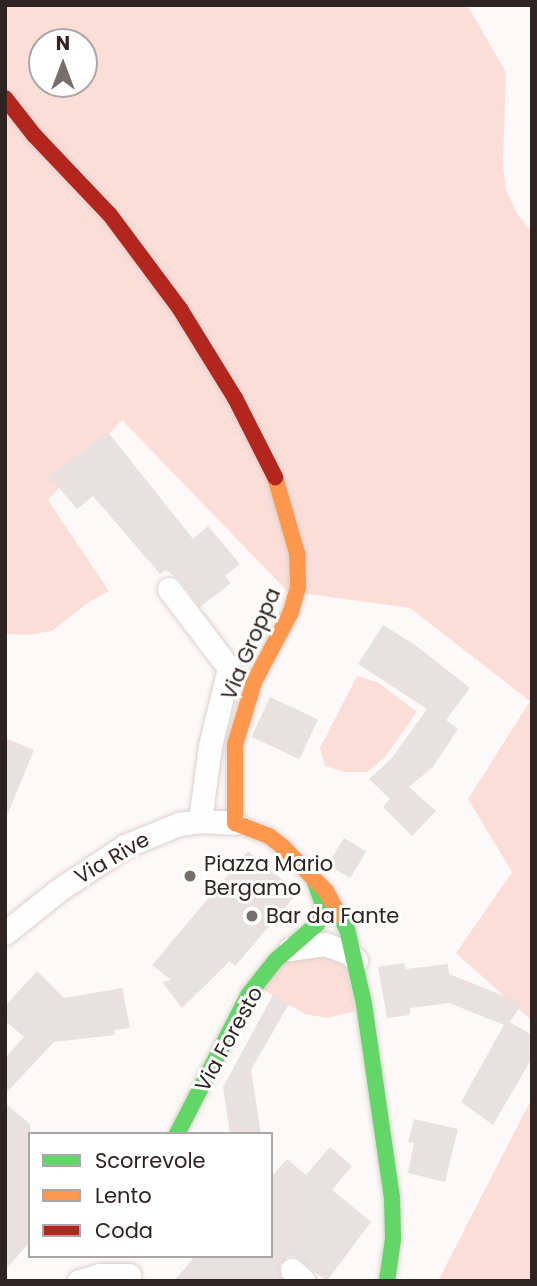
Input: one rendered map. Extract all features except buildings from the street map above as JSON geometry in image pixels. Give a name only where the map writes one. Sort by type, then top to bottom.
[{"type":"street","name":"Via Groppa","points":[[5,98],[34,135],[110,215],[180,309],[235,398],[280,488],[297,553],[298,587],[291,612],[254,682],[235,745],[235,823]]},
{"type":"street","points":[[169,589],[229,668],[207,759],[200,821]]},
{"type":"street","name":"Via Rive","points":[[5,933],[57,891],[125,846],[178,824],[200,821],[235,823]]},
{"type":"street","points":[[235,823],[269,836],[326,891],[342,916],[356,960],[392,1198],[393,1239],[387,1281]]},
{"type":"street","name":"Via Foresto","points":[[178,1132],[249,994],[286,950],[311,930],[322,916],[323,899],[315,882]]},
{"type":"street","points":[[286,950],[325,944],[349,953],[356,960]]},
{"type":"street","points":[[79,1281],[130,1271]]},
{"type":"shaded area","points":[[5,5],[467,5],[506,72],[503,166],[506,190],[517,214],[532,232],[532,1021],[456,953],[512,872],[468,799],[530,701],[410,608],[287,591],[122,420],[48,500],[109,591],[89,602],[52,631],[28,635],[5,634]]},
{"type":"shaded area","points":[[357,676],[379,683],[417,712],[385,757],[367,772],[345,772],[325,766],[320,748]]},
{"type":"shaded area","points":[[321,954],[346,966],[356,1011],[327,1018],[305,1014],[262,989],[286,962]]},
{"type":"shaded area","points":[[532,1098],[532,1281],[438,1281]]},
{"type":"traffic: fast","points":[[178,1132],[249,994],[276,960],[317,924],[324,907],[315,882]]},
{"type":"traffic: fast","points":[[339,915],[347,929],[364,1004],[392,1198],[393,1239],[387,1281]]},
{"type":"traffic: slow","points":[[275,477],[297,553],[298,587],[291,612],[254,682],[235,745],[235,823],[269,836],[283,847],[326,891],[339,915]]},
{"type":"traffic: jam","points":[[5,98],[34,135],[110,215],[180,309],[235,398],[275,477]]},
{"type":"place","name":"Piazza Mario Bergamo","points":[[190,876]]},
{"type":"place","name":"Bar da Fante","points":[[252,916]]}]
